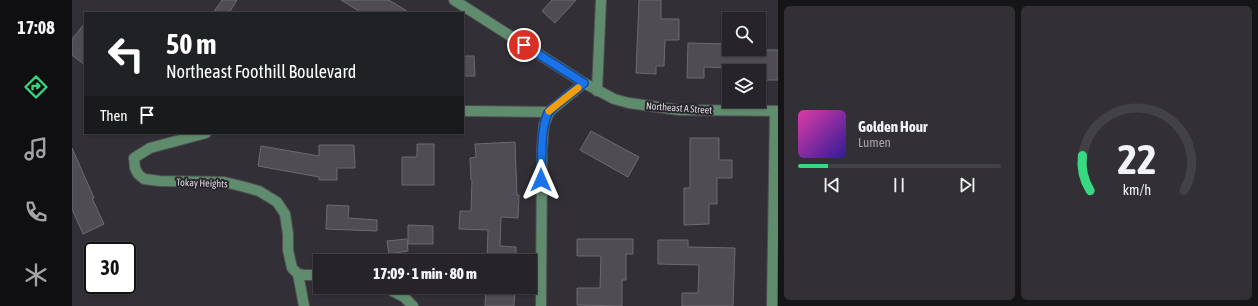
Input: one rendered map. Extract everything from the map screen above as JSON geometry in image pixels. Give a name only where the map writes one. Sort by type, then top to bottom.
[{"type":"street","name":"Northeast A Street","points":[[454,0],[584,83],[614,99],[629,103],[680,110],[777,111]]},
{"type":"street","points":[[597,91],[601,0]]},
{"type":"street","points":[[540,306],[542,148],[544,125],[549,112],[584,83]]},
{"type":"street","points":[[464,111],[549,112]]},
{"type":"street","points":[[772,306],[777,111]]},
{"type":"street","name":"Tokay Heights","points":[[202,134],[150,148],[134,158],[135,168],[138,174],[144,179],[160,181],[224,182],[259,191],[277,202],[285,214],[290,261],[292,268],[298,274],[304,306]]},
{"type":"street","points":[[298,274],[304,276],[313,275]]},
{"type":"street","points":[[398,294],[404,297],[413,306]]},
{"type":"building","points":[[222,0],[237,0],[230,12],[214,12]]},
{"type":"building","points":[[341,0],[389,0],[408,12],[360,12]]},
{"type":"building","points":[[552,0],[576,0],[555,23],[542,11]]},
{"type":"building","points":[[639,0],[661,0],[661,19],[679,19],[679,40],[665,40],[664,66],[656,66],[656,74],[636,73]]},
{"type":"building","points":[[84,24],[84,64],[72,55],[72,39]]},
{"type":"building","points":[[688,43],[722,44],[722,56],[766,56],[766,50],[778,50],[778,80],[766,80],[766,64],[722,64],[722,68],[704,67],[704,78],[687,78]]},
{"type":"building","points":[[464,56],[474,56],[475,76],[464,76]]},
{"type":"building","points":[[591,131],[639,157],[628,177],[580,150]]},
{"type":"building","points":[[690,138],[719,138],[719,160],[732,160],[732,178],[717,178],[717,204],[709,204],[709,224],[684,225],[684,188],[690,188]]},
{"type":"building","points":[[515,142],[517,195],[519,195],[518,218],[501,217],[500,246],[516,247],[516,254],[487,254],[488,230],[459,229],[460,211],[471,211],[472,180],[470,158],[476,157],[475,144]]},
{"type":"building","points":[[417,144],[434,144],[434,185],[402,185],[402,157],[417,157]]},
{"type":"building","points":[[319,145],[354,145],[355,168],[337,168],[337,180],[319,180],[319,177],[258,166],[261,146],[319,156]]},
{"type":"building","points":[[72,148],[104,224],[83,234],[72,209]]},
{"type":"building","points":[[327,205],[349,206],[348,218],[377,220],[377,231],[326,229]]},
{"type":"building","points":[[408,225],[433,226],[433,244],[408,244]]},
{"type":"building","points":[[407,239],[408,251],[389,254],[387,241]]},
{"type":"building","points":[[577,239],[633,239],[633,254],[626,254],[626,280],[622,280],[622,306],[577,305],[577,288],[600,288],[601,256],[577,256]]},
{"type":"building","points":[[658,240],[688,240],[688,247],[735,248],[733,306],[682,306],[682,293],[698,293],[699,265],[658,264]]},
{"type":"building","points":[[486,294],[515,294],[514,306],[485,306]]},
{"type":"slow traffic","points":[[549,111],[578,88]]},
{"type":"route","points":[[524,45],[584,83],[549,112],[544,125],[541,180]]}]
